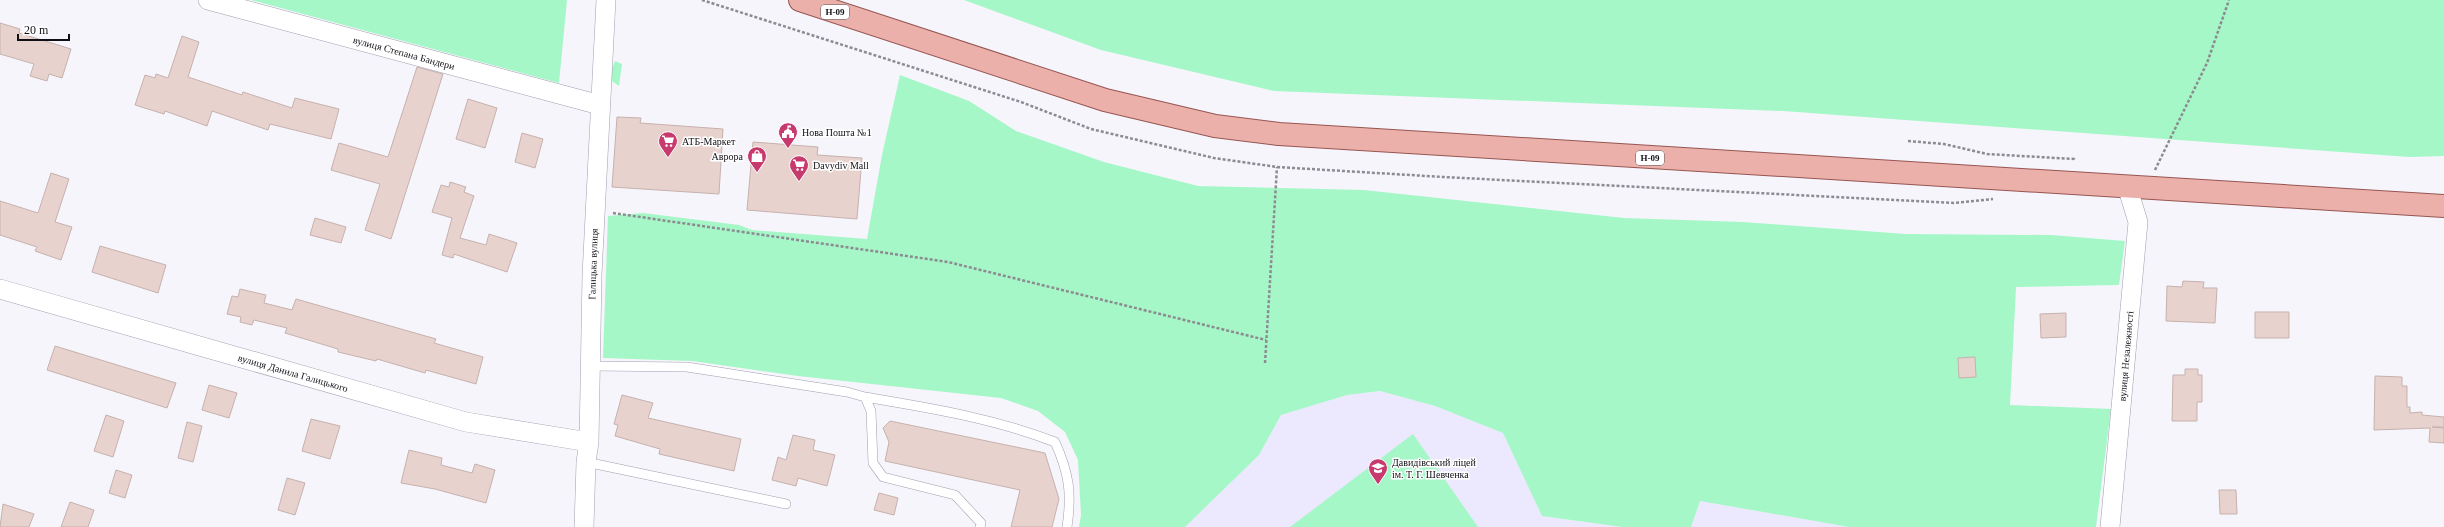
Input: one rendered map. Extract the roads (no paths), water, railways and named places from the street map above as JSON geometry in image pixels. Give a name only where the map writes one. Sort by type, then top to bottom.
[{"type":"main road","name":"Н-09","points":[[800,0],[1105,100],[1222,127],[1279,134],[2444,206]]},
{"type":"street","name":"вулиця Степана Бандери","points":[[208,0],[600,105]]},
{"type":"street","name":"Галицька вулиця","points":[[584,527],[586,462],[589,442],[595,211],[606,0]]},
{"type":"street","name":"вулиця Незалежності","points":[[2110,527],[2138,222],[2137,187]]},
{"type":"street","name":"вулиця Данила Галицького","points":[[0,289],[466,422],[589,442]]},
{"type":"lane","points":[[590,366],[687,367],[847,392],[865,397],[956,412],[1027,432],[1055,442],[1066,468],[1071,502],[1067,527]]},
{"type":"lane","points":[[865,397],[871,411],[873,463],[883,477],[955,495],[981,523],[980,527]]},
{"type":"lane","points":[[586,462],[786,504]]},
{"type":"place","name":"Нова Пошта №1","points":[[788,149]]},
{"type":"place","name":"АТБ-Маркет","points":[[668,158]]},
{"type":"place","name":"Аврора","points":[[757,173]]},
{"type":"place","name":"Davydiv Mall","points":[[799,182]]},
{"type":"place","name":"Давидівський ліцей ім. Т. Г. Шевченка","points":[[1378,485]]}]
